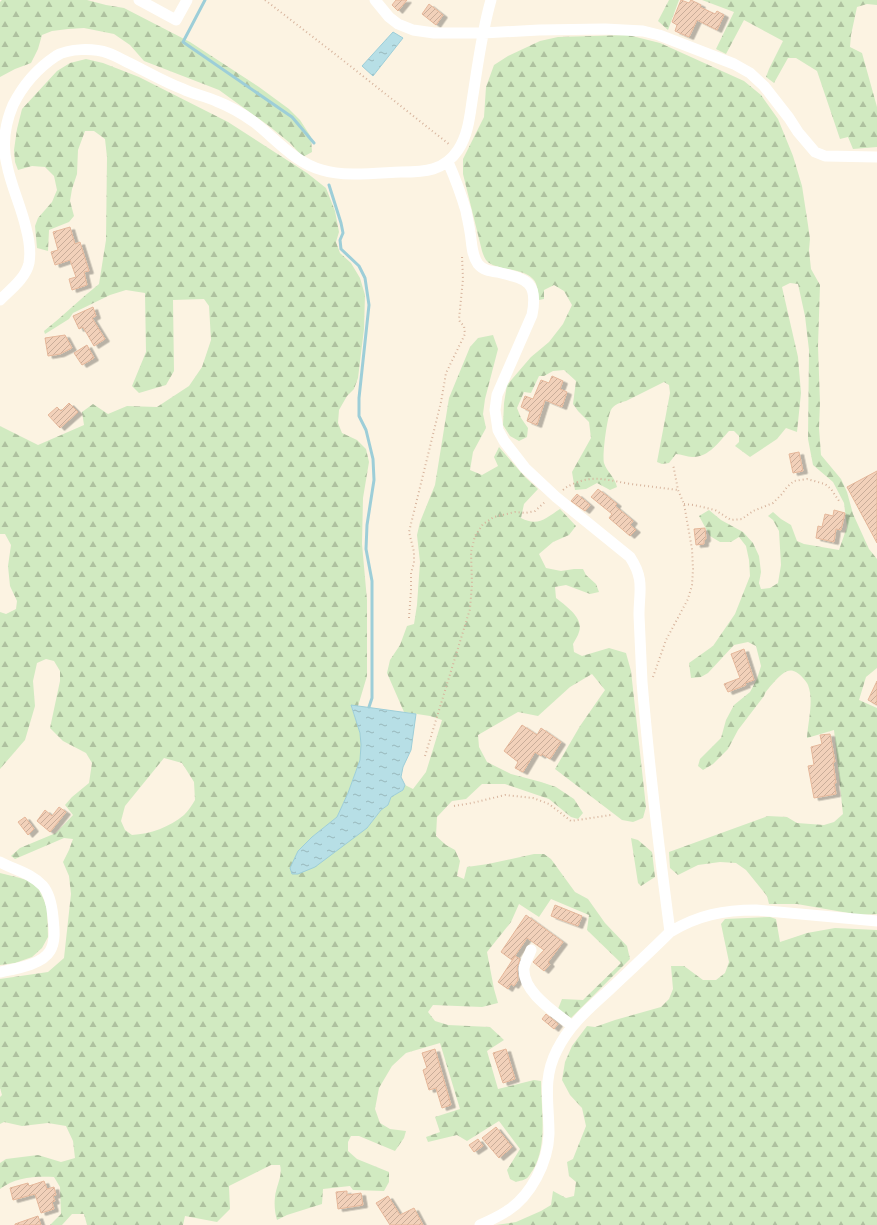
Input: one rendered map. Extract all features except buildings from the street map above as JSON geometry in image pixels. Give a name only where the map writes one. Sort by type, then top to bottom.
[{"type":"street","points":[[139,0],[176,20],[188,0]]},
{"type":"street","points":[[375,0],[389,17],[398,24],[413,30],[483,33],[605,29],[642,31],[659,35],[734,64],[750,73],[764,86],[798,132],[815,152],[825,156],[877,157]]},
{"type":"street","points":[[0,300],[24,274],[29,264],[30,247],[23,214],[6,164],[5,127],[19,93],[27,82],[58,55],[72,50],[94,50],[108,52],[183,90],[216,101],[237,112],[254,123],[306,164],[322,170],[352,173],[429,171],[448,162],[458,151],[463,142],[469,123],[483,33],[491,0]]},
{"type":"street","points":[[448,162],[466,210],[471,246],[477,263],[484,269],[523,279],[530,284],[533,294],[534,305],[532,315],[497,395],[495,410],[498,430],[504,441],[525,468],[555,496],[630,557],[639,578],[641,588],[639,613],[642,680],[651,783],[670,932]]},
{"type":"street","points":[[0,862],[22,871],[37,880],[44,887],[50,899],[54,928],[50,952],[41,960],[23,967],[0,972]]},
{"type":"street","points":[[480,1225],[508,1211],[518,1202],[529,1190],[542,1167],[547,1152],[549,1134],[547,1086],[550,1065],[561,1043],[572,1026],[587,1009],[670,932],[682,924],[717,912],[739,910],[756,910],[877,921]]},
{"type":"street","points":[[531,950],[524,967],[525,977],[530,989],[572,1026]]},
{"type":"path","points":[[265,0],[458,151]]},
{"type":"path","points":[[409,618],[411,573],[414,563],[414,552],[409,532],[441,402],[446,373],[466,334],[464,326],[460,322],[459,318],[463,279],[462,255]]},
{"type":"path","points":[[653,678],[666,640],[688,599],[692,585],[692,549],[684,504],[678,490],[673,464]]},
{"type":"path","points":[[425,756],[470,608],[472,584],[471,552],[475,536],[483,524],[494,517],[516,512],[525,513],[535,511],[565,488],[580,481],[595,478],[678,490]]},
{"type":"path","points":[[684,504],[715,510],[731,520],[742,519],[753,511],[773,503],[782,494],[787,486],[794,481],[807,479],[825,484],[831,489],[839,501]]},
{"type":"path","points":[[454,806],[505,795],[533,798],[549,804],[571,821],[611,815]]},
{"type":"green space","points":[[2,0],[87,0],[124,8],[190,42],[259,87],[289,109],[300,120],[311,137],[312,152],[303,157],[290,143],[269,126],[219,90],[144,61],[130,45],[114,34],[84,28],[52,31],[42,35],[38,49],[31,63],[0,77],[0,2]]},
{"type":"green space","points":[[669,0],[679,0],[668,30],[658,21]]},
{"type":"green space","points":[[702,0],[877,0],[877,5],[867,4],[857,7],[850,47],[862,53],[877,107],[877,147],[853,149],[848,137],[840,139],[817,71],[796,58],[788,58],[774,83],[766,77],[783,41],[744,20],[726,54],[716,49],[734,12]]},
{"type":"green space","points":[[628,35],[660,43],[744,81],[761,95],[778,119],[793,156],[802,186],[810,239],[809,250],[811,269],[820,285],[818,346],[820,403],[819,428],[821,455],[841,479],[847,492],[853,514],[869,549],[877,559],[877,668],[866,677],[859,700],[877,708],[877,914],[860,915],[797,904],[769,904],[767,896],[746,870],[736,863],[720,862],[698,865],[678,875],[670,868],[669,852],[768,816],[787,817],[797,823],[824,825],[834,822],[843,814],[834,730],[807,738],[811,698],[808,685],[799,674],[788,671],[779,677],[767,690],[738,730],[728,749],[713,764],[703,770],[698,766],[700,759],[721,738],[726,720],[734,705],[750,692],[757,679],[761,666],[756,646],[748,642],[734,645],[708,673],[701,677],[691,678],[689,663],[713,646],[735,614],[750,576],[746,546],[739,537],[731,542],[720,542],[710,536],[699,516],[709,510],[721,520],[743,532],[753,543],[759,556],[761,572],[759,583],[761,589],[770,588],[778,583],[781,565],[779,531],[773,520],[768,516],[773,512],[791,525],[797,541],[804,544],[839,550],[847,527],[844,503],[833,482],[813,465],[808,439],[809,350],[805,316],[798,284],[790,283],[782,287],[798,357],[801,393],[797,432],[786,428],[777,439],[750,457],[735,446],[739,442],[739,436],[734,431],[729,431],[713,448],[703,455],[692,457],[676,454],[669,463],[662,464],[657,462],[670,393],[669,385],[664,382],[617,404],[613,407],[609,414],[604,445],[604,463],[615,480],[617,487],[610,490],[597,483],[586,489],[575,490],[572,472],[591,438],[589,422],[573,404],[576,381],[564,370],[553,371],[544,376],[539,376],[531,393],[524,392],[517,408],[521,418],[528,428],[527,437],[519,441],[510,436],[503,425],[507,385],[531,357],[549,342],[563,324],[572,305],[564,291],[554,285],[544,290],[544,299],[539,300],[538,289],[533,279],[523,273],[495,266],[486,260],[483,254],[463,174],[463,159],[484,117],[486,87],[494,65],[508,56],[540,41],[558,37]]},
{"type":"green space","points":[[86,59],[103,63],[139,77],[228,122],[307,173],[326,188],[335,211],[339,232],[336,242],[340,253],[351,263],[360,278],[365,295],[364,329],[358,378],[354,389],[347,396],[339,410],[338,423],[342,433],[357,440],[366,449],[369,462],[363,498],[362,544],[367,600],[367,676],[358,706],[351,706],[360,733],[360,760],[348,793],[337,817],[312,837],[367,828],[381,810],[388,805],[391,797],[403,790],[405,785],[413,789],[426,772],[442,720],[430,716],[404,712],[387,673],[390,660],[400,645],[407,626],[414,624],[420,562],[417,535],[420,522],[435,485],[449,398],[470,347],[478,338],[493,335],[498,349],[485,399],[483,414],[486,428],[473,452],[470,470],[482,475],[498,466],[494,457],[499,447],[525,477],[538,489],[524,504],[521,518],[532,522],[542,520],[560,509],[576,526],[569,535],[553,542],[539,554],[546,568],[561,571],[583,569],[586,575],[596,584],[599,592],[590,594],[566,585],[555,587],[556,598],[577,617],[579,622],[579,632],[573,644],[574,652],[582,656],[609,648],[626,653],[631,671],[646,807],[643,818],[633,822],[622,820],[555,769],[580,726],[605,690],[592,674],[570,687],[538,716],[518,712],[478,735],[479,747],[487,762],[511,774],[556,787],[574,799],[583,813],[578,819],[571,817],[549,799],[505,784],[482,784],[466,799],[452,801],[437,817],[436,836],[446,845],[455,850],[460,861],[457,876],[464,879],[467,867],[534,854],[544,854],[551,859],[575,892],[588,899],[605,923],[627,946],[630,959],[571,1018],[558,1009],[562,999],[583,1000],[621,963],[587,930],[589,915],[551,899],[539,917],[519,904],[511,922],[487,952],[498,1003],[482,1007],[433,1005],[428,1012],[435,1021],[448,1025],[490,1027],[504,1040],[487,1051],[498,1089],[534,1080],[541,1081],[543,1127],[541,1149],[533,1170],[525,1179],[516,1182],[510,1179],[507,1170],[520,1149],[499,1121],[467,1141],[457,1135],[428,1142],[426,1137],[440,1132],[435,1117],[460,1109],[440,1043],[406,1053],[392,1066],[379,1088],[375,1109],[380,1123],[390,1129],[406,1131],[404,1138],[395,1151],[359,1136],[351,1136],[348,1142],[348,1151],[357,1159],[389,1172],[389,1182],[384,1191],[353,1190],[350,1186],[323,1189],[322,1204],[287,1215],[277,1220],[275,1200],[281,1169],[280,1165],[271,1165],[229,1186],[230,1209],[217,1222],[185,1216],[183,1225],[87,1225],[84,1214],[72,1214],[62,1225],[50,1225],[61,1214],[60,1187],[54,1177],[26,1178],[12,1182],[0,1189],[0,1163],[6,1159],[38,1155],[61,1162],[75,1158],[73,1141],[66,1126],[48,1123],[22,1126],[4,1122],[0,1124],[0,1097],[2,1095],[0,1088],[0,979],[48,972],[64,958],[71,894],[69,876],[63,862],[73,839],[64,838],[15,859],[11,856],[20,848],[56,833],[73,815],[65,805],[89,783],[92,763],[86,753],[63,741],[50,728],[60,681],[60,671],[54,661],[46,659],[37,663],[33,681],[35,706],[25,740],[0,769],[0,612],[6,614],[16,609],[17,601],[10,586],[8,566],[11,545],[5,534],[0,534],[0,426],[38,445],[84,425],[82,412],[93,404],[108,414],[127,406],[157,407],[189,386],[202,367],[211,340],[209,306],[204,299],[173,300],[174,371],[166,385],[139,393],[132,386],[146,352],[145,293],[126,290],[110,295],[73,313],[69,319],[45,334],[44,331],[99,284],[106,240],[107,157],[105,139],[94,131],[85,131],[78,150],[77,174],[70,201],[74,216],[69,222],[49,230],[48,251],[37,248],[35,226],[38,218],[52,202],[57,190],[54,176],[45,167],[32,166],[18,170],[15,162],[14,150],[22,109],[57,71],[70,63]],"holes":[[[164,758],[182,763],[194,782],[195,800],[187,812],[172,823],[153,831],[132,835],[125,830],[121,821],[125,806]]]},
{"type":"green space","points":[[631,838],[638,840],[652,852],[655,877],[641,886],[638,883]]},
{"type":"green space","points":[[0,873],[29,881],[39,889],[47,907],[48,937],[42,948],[32,957],[15,963],[0,965]]},
{"type":"green space","points":[[770,917],[776,919],[780,942],[807,933],[835,928],[877,930],[877,1225],[496,1225],[516,1222],[541,1211],[551,1205],[553,1191],[566,1198],[574,1196],[576,1182],[569,1176],[567,1162],[573,1159],[586,1126],[582,1108],[570,1095],[562,1080],[565,1062],[572,1046],[587,1026],[595,1027],[661,1007],[669,999],[673,989],[671,966],[684,966],[703,980],[716,980],[725,973],[729,962],[721,924],[725,919]]},
{"type":"water","points":[[393,32],[403,38],[373,76],[362,66]]},
{"type":"water","points":[[351,705],[416,714],[411,750],[403,767],[401,777],[405,785],[403,790],[391,797],[388,805],[381,810],[367,828],[315,867],[298,874],[292,874],[290,868],[298,851],[312,837],[337,817],[348,793],[360,760],[360,733]]},
{"type":"waterway","points":[[205,0],[183,42],[292,117],[314,143]]},
{"type":"waterway","points":[[329,185],[343,233],[340,240],[341,249],[359,266],[365,278],[369,305],[359,398],[359,416],[366,430],[373,459],[374,480],[367,525],[366,549],[372,581],[372,698],[369,707]]}]
